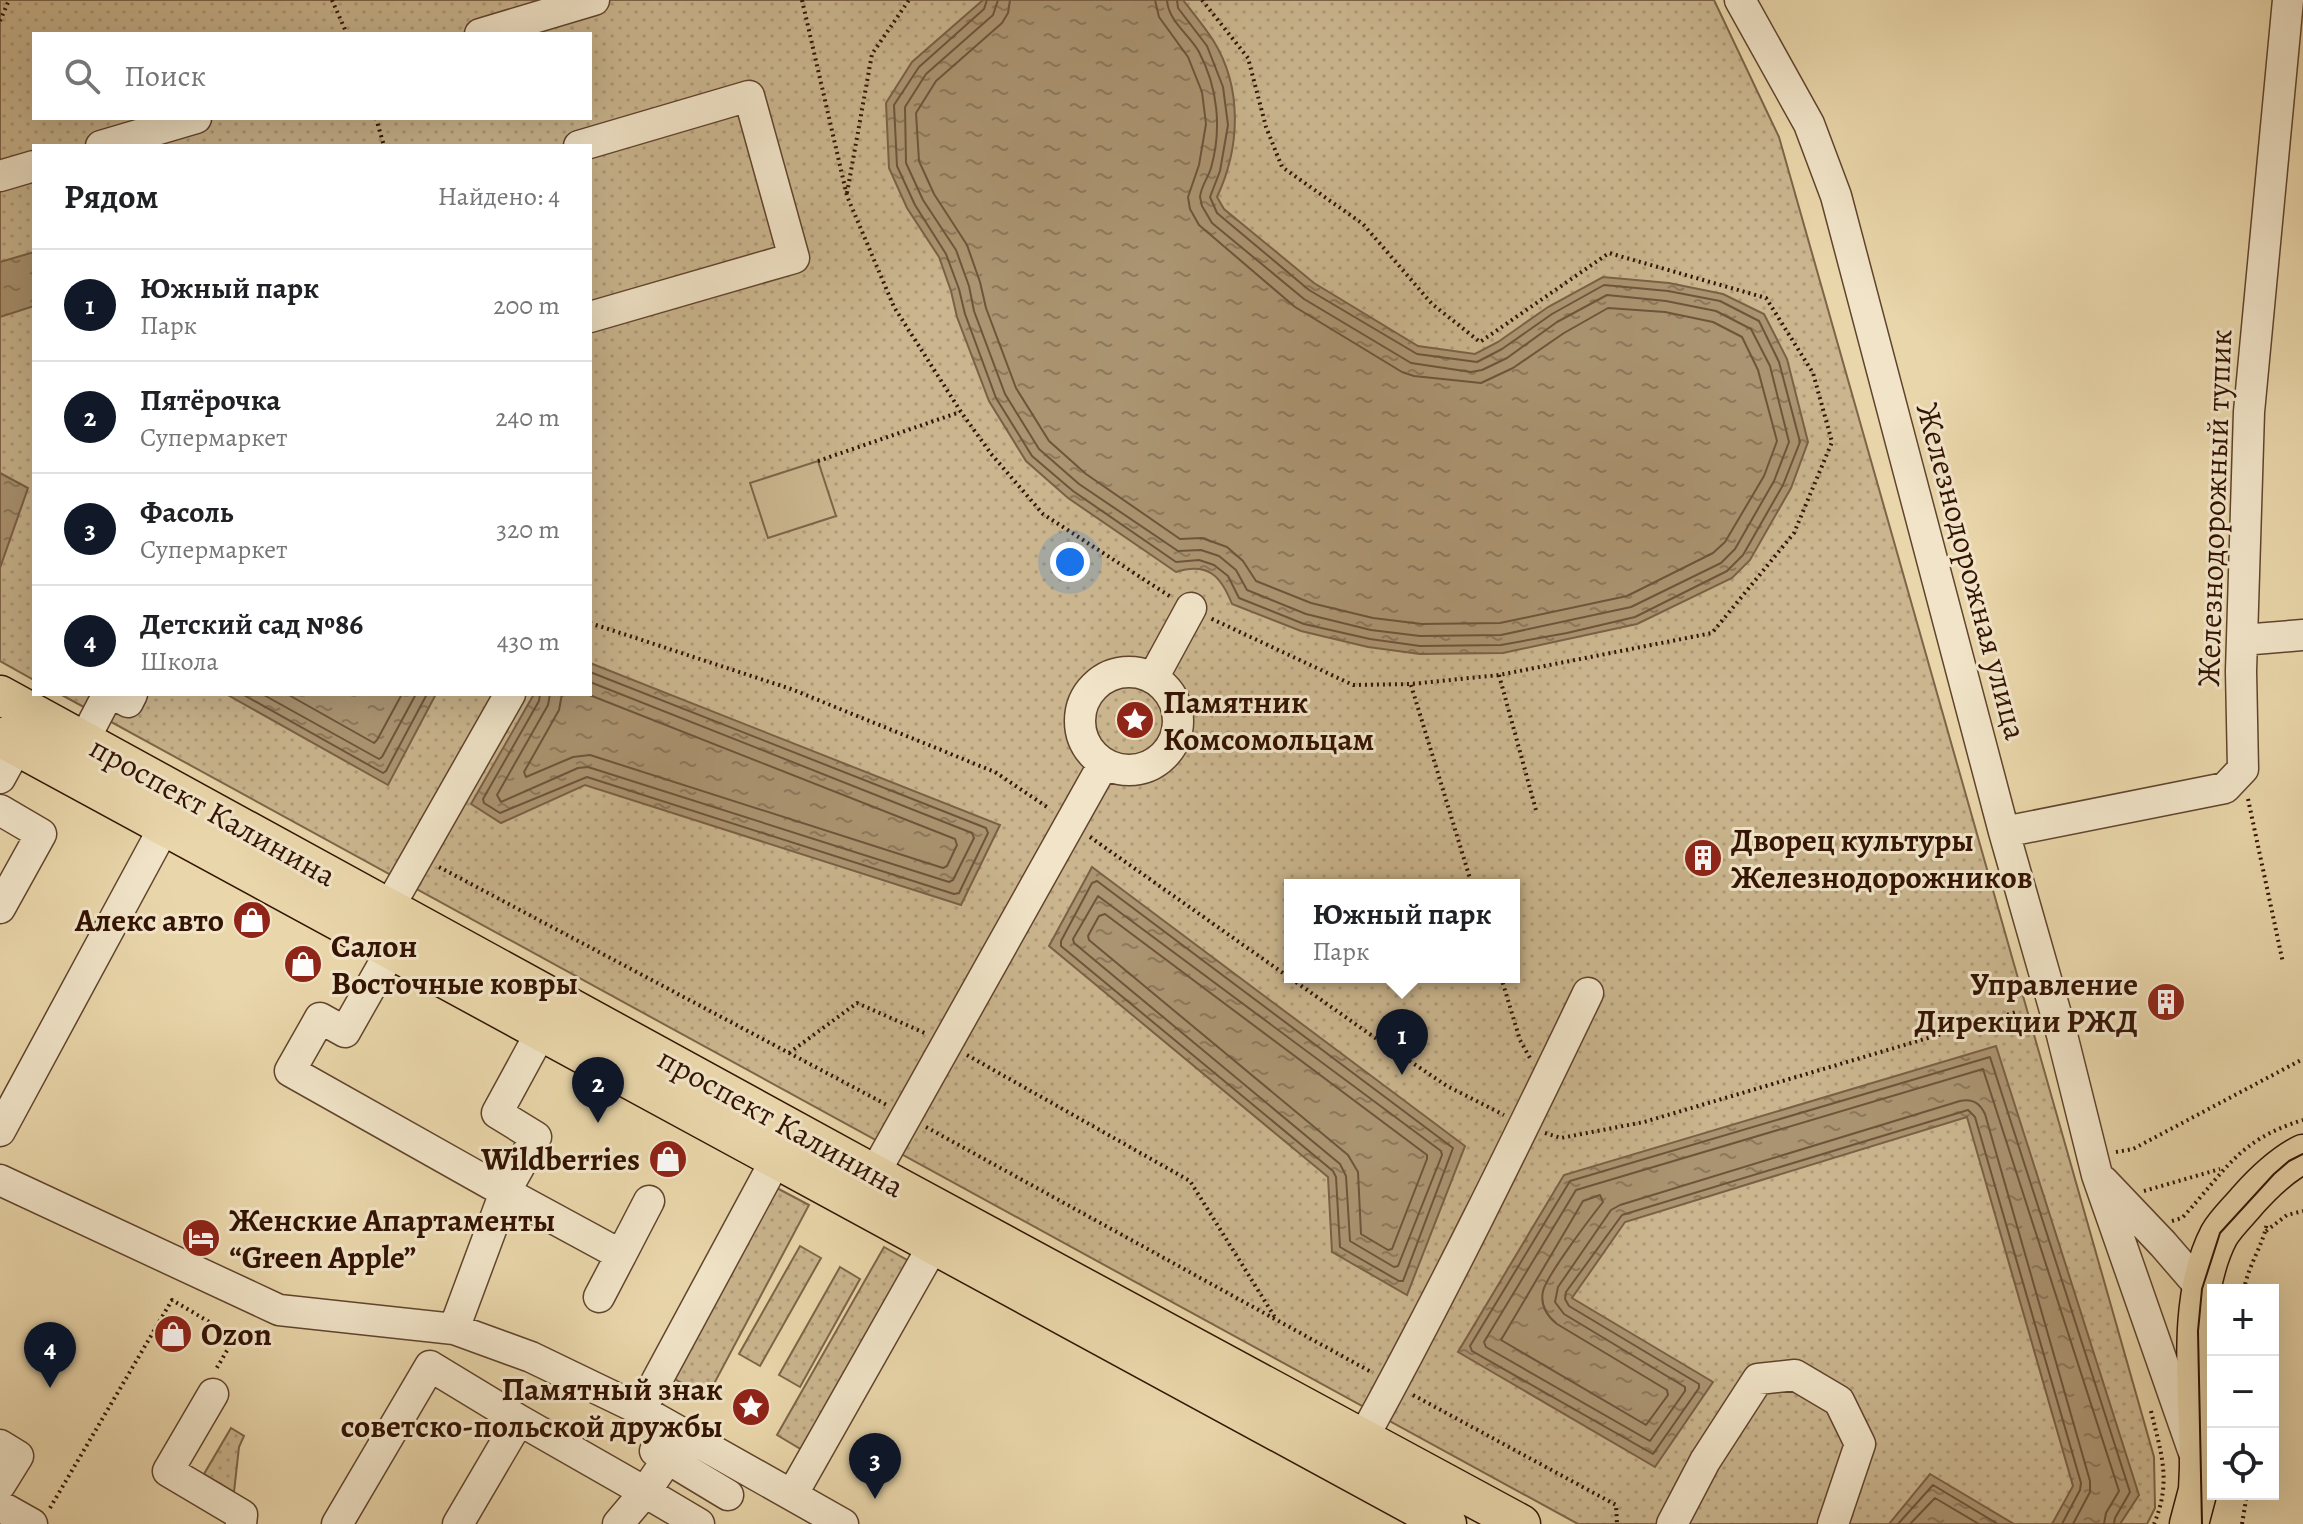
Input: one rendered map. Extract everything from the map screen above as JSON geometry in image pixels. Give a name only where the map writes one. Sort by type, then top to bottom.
[{"type":"main road","name":"проспект Калинина","points":[[0,695],[389,907],[784,1144],[933,1246],[1425,1508],[1521,1524]]},
{"type":"main road","name":"проспект Калинина","points":[[6,754],[165,828],[541,1032],[784,1144],[874,1174],[1363,1438],[1425,1508]]},
{"type":"main road","points":[[2189,1524],[2198,1490],[2198,1331],[2202,1289],[2220,1233],[2274,1174],[2303,1154]]},
{"type":"street","points":[[487,32],[594,0]]},
{"type":"street","name":"Железнодорожная улица","points":[[1740,0],[1809,124],[1836,196],[2004,832],[2062,1035],[2108,1169],[2199,1467]]},
{"type":"street","name":"Железнодорожный тупик","points":[[2243,769],[2242,640],[2249,412],[2288,0]]},
{"type":"street","points":[[586,144],[749,96],[794,258],[592,316]]},
{"type":"street","points":[[108,144],[189,120]]},
{"type":"street","points":[[0,176],[32,167]]},
{"type":"street","points":[[1153,678],[1191,608]]},
{"type":"street","points":[[2242,640],[2303,635]]},
{"type":"street","points":[[1140,673],[1153,678],[1171,696],[1176,708],[1178,721],[1171,745],[1163,755],[1142,768],[1116,768],[1104,763],[1093,755],[1080,730],[1079,716],[1090,690],[1112,674],[1140,673]]},
{"type":"street","points":[[84,740],[110,696]]},
{"type":"street","points":[[115,696],[128,702],[131,696]]},
{"type":"street","points":[[389,907],[509,696]]},
{"type":"street","points":[[874,1174],[1104,763]]},
{"type":"street","points":[[2004,832],[2225,788],[2243,769]]},
{"type":"street","points":[[0,1131],[182,794]]},
{"type":"street","points":[[0,810],[41,834],[0,908]]},
{"type":"street","points":[[391,951],[345,1032],[320,1018],[290,1071],[621,1255]]},
{"type":"street","points":[[1363,1438],[1410,1354],[1588,993]]},
{"type":"street","points":[[454,1329],[505,1192],[536,1137],[497,1113],[541,1032]]},
{"type":"street","points":[[641,1410],[784,1144]]},
{"type":"street","name":"Железнодорожная улица","points":[[2108,1169],[2163,1244],[2202,1289]]},
{"type":"street","points":[[0,1180],[279,1310],[454,1329],[531,1357],[641,1410],[843,1524]]},
{"type":"street","points":[[599,1297],[649,1201]]},
{"type":"street","points":[[792,1495],[933,1246]]},
{"type":"street","points":[[337,1524],[430,1366],[699,1524]]},
{"type":"street","points":[[1672,1524],[1705,1461],[1758,1379],[1795,1375],[1839,1401],[1860,1444],[1833,1524]]},
{"type":"street","points":[[213,1394],[168,1471],[242,1515],[241,1524]]},
{"type":"street","points":[[458,1524],[519,1420]]},
{"type":"street","points":[[0,1445],[18,1456],[0,1485]]},
{"type":"street","points":[[618,1524],[645,1492],[661,1456],[722,1492],[709,1524]]},
{"type":"street","points":[[0,1506],[38,1520]]},
{"type":"path","points":[[0,21],[9,0]]},
{"type":"path","points":[[332,0],[346,32]]},
{"type":"path","points":[[802,0],[847,196],[894,307],[961,412],[992,455],[1043,514],[1191,608],[1353,685],[1411,684],[1499,675],[1712,633],[1794,533],[1832,442],[1813,373],[1766,298],[1609,253],[1480,342],[1432,304],[1363,224],[1282,167],[1266,127],[1248,58],[1202,0]]},
{"type":"path","points":[[847,196],[872,54],[909,0]]},
{"type":"path","points":[[377,120],[383,144]]},
{"type":"path","points":[[818,461],[961,412]]},
{"type":"path","points":[[592,624],[791,689],[995,772],[1065,833],[1284,978]]},
{"type":"path","points":[[1499,675],[1537,814]]},
{"type":"path","points":[[1411,684],[1470,879]]},
{"type":"path","points":[[2243,769],[2283,963]]},
{"type":"path","points":[[417,855],[874,1098]]},
{"type":"path","points":[[1292,983],[1520,1136],[1561,1138],[1644,1122],[2016,1012]]},
{"type":"path","points":[[1503,983],[1520,1040],[1545,1084]]},
{"type":"path","points":[[789,1053],[857,1003],[947,1044]]},
{"type":"path","points":[[2223,1168],[2144,1192],[2108,1169],[2115,1152],[2133,1149],[2303,1059]]},
{"type":"path","points":[[980,1062],[1190,1181],[1278,1321]]},
{"type":"path","points":[[933,1131],[1378,1376]]},
{"type":"path","points":[[2266,1231],[2287,1215],[2303,1211]]},
{"type":"path","points":[[2245,1284],[2248,1269],[2266,1231],[2267,1218]]},
{"type":"path","points":[[38,1520],[172,1300],[235,1337],[205,1389],[213,1394]]},
{"type":"path","points":[[1407,1391],[1616,1505],[1617,1524]]},
{"type":"path","points":[[2242,1524],[2246,1500]]},
{"type":"shaded area","points":[[0,0],[1714,0],[1779,137],[2154,1457],[2155,1508],[2147,1524],[1578,1524],[64,696],[592,696],[592,144],[32,144],[32,679],[0,661]]},
{"type":"shaded area","points":[[818,461],[836,516],[768,538],[750,483]]},
{"type":"shaded area","points":[[775,1187],[809,1205],[707,1397],[673,1378]]},
{"type":"shaded area","points":[[800,1246],[821,1258],[760,1366],[739,1354]]},
{"type":"shaded area","points":[[884,1247],[916,1265],[809,1454],[777,1435]]},
{"type":"shaded area","points":[[840,1267],[860,1279],[800,1387],[779,1375]]},
{"type":"shaded area","points":[[231,1428],[244,1436],[239,1447],[234,1492],[204,1474]]},
{"type":"water","points":[[983,0],[1183,0],[1210,35],[1223,59],[1234,98],[1234,138],[1225,178],[1217,197],[1224,209],[1314,283],[1418,346],[1475,354],[1548,307],[1603,277],[1669,283],[1723,294],[1764,314],[1787,359],[1808,442],[1791,488],[1750,560],[1732,578],[1637,624],[1503,653],[1420,654],[1368,647],[1301,631],[1232,604],[1223,586],[1212,574],[1197,569],[1176,572],[1068,498],[1026,461],[989,401],[957,317],[939,257],[907,208],[889,168],[886,103],[912,62]]},
{"type":"water","points":[[32,253],[32,307],[0,317],[0,262]]},
{"type":"water","points":[[0,473],[28,488],[0,568]]},
{"type":"water","points":[[592,664],[1000,825],[961,905],[585,785],[501,823],[471,804],[533,696],[592,696]]},
{"type":"water","points":[[230,696],[435,696],[388,785]]},
{"type":"water","points":[[1092,867],[1465,1146],[1407,1295],[1332,1252],[1328,1177],[1049,946]]},
{"type":"water","points":[[1996,1046],[2139,1495],[2120,1524],[2052,1524],[2073,1486],[1967,1117],[1625,1222],[1572,1298],[1713,1382],[1655,1467],[1458,1352],[1564,1175]]},
{"type":"water","points":[[1930,1474],[2014,1524],[1889,1524]]},
{"type":"tram line","points":[[2202,1524],[2198,1331],[2202,1289],[2220,1233],[2274,1174],[2303,1154]]},
{"type":"place","name":"Памятник Комсомольцам","points":[[1135,720]]},
{"type":"place","name":"Дворец культуры Железнодорожников","points":[[1703,858]]},
{"type":"place","name":"Алекс авто","points":[[252,920]]},
{"type":"place","name":"Салон Восточные ковры","points":[[303,964]]},
{"type":"place","name":"Управление Дирекции РЖД","points":[[2166,1002]]},
{"type":"place","name":"Южный парк","points":[[1402,1075]]},
{"type":"place","name":"Пятёрочка","points":[[598,1123]]},
{"type":"place","name":"Wildberries","points":[[668,1159]]},
{"type":"place","name":"Женские Апартаменты “Green Apple”","points":[[201,1238]]},
{"type":"place","name":"Ozon","points":[[173,1334]]},
{"type":"place","name":"Детский сад №86","points":[[50,1388]]},
{"type":"place","name":"Памятный знак советско-польской дружбы","points":[[751,1407]]},
{"type":"place","name":"Фасоль","points":[[875,1499]]}]
